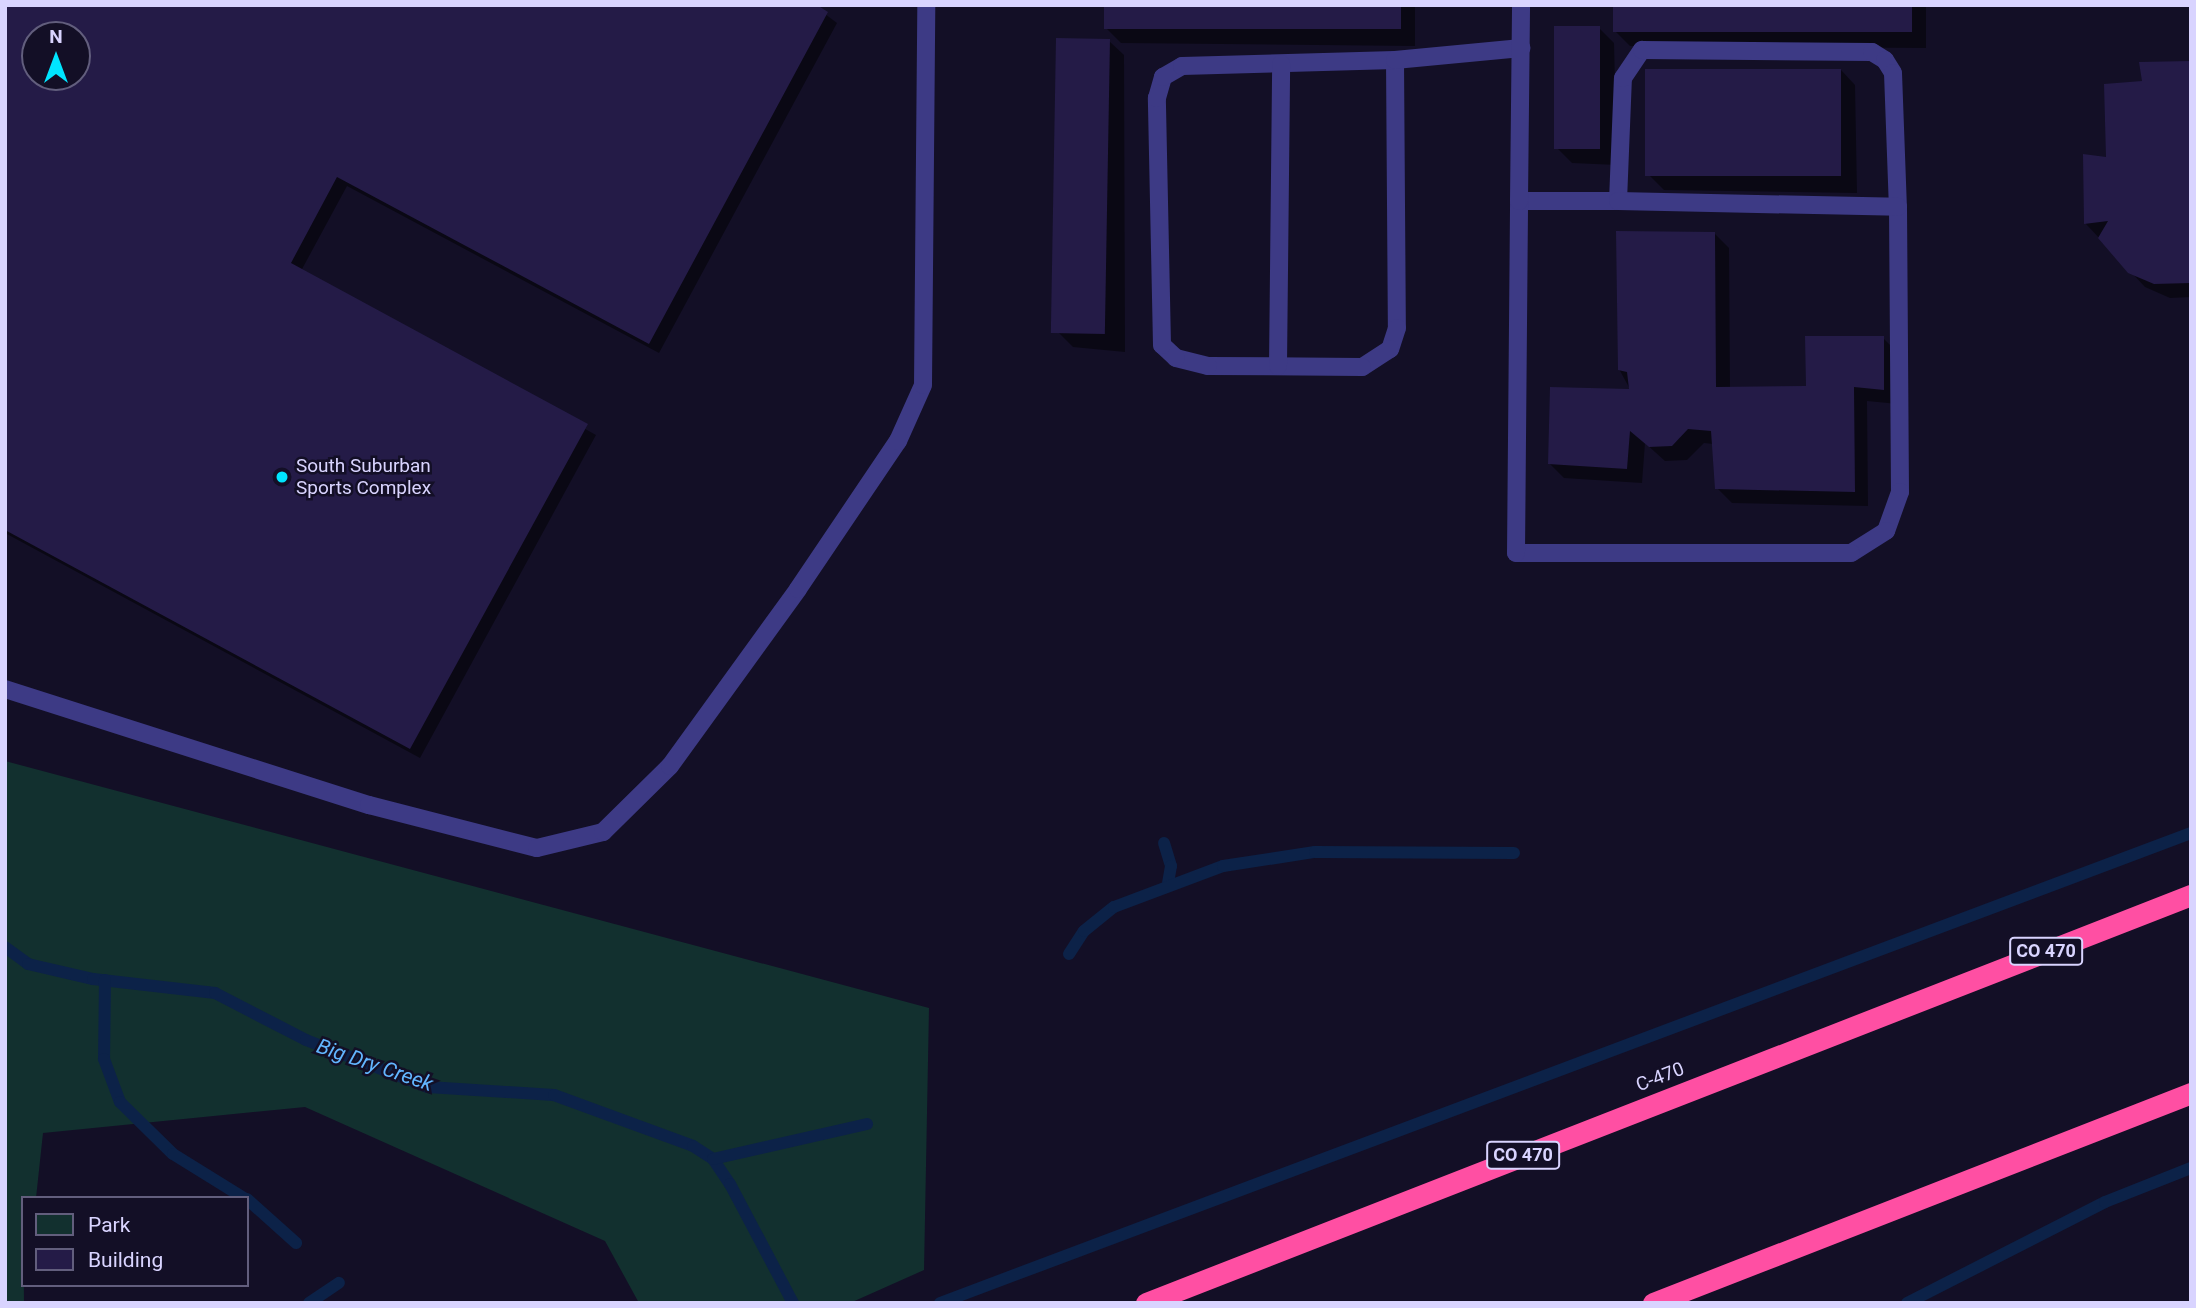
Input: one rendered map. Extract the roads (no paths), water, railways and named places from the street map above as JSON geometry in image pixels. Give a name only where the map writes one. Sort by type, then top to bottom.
[{"type":"highway","name":"C-470","points":[[1146,1303],[2191,895]]},
{"type":"highway","points":[[1653,1303],[2191,1093]]},
{"type":"lane","points":[[5,689],[369,804],[537,848],[603,832],[670,766],[766,633],[884,463],[923,385],[926,5]]},
{"type":"lane","points":[[1521,5],[1516,552],[1851,553],[1886,531],[1900,492],[1898,207],[1893,73],[1872,52],[1642,50],[1623,78],[1618,201]]},
{"type":"lane","points":[[1395,61],[1396,328],[1390,349],[1362,367],[1208,366],[1176,358],[1162,345],[1157,98],[1163,77],[1182,66],[1395,61],[1521,48]]},
{"type":"lane","points":[[1278,366],[1281,64]]},
{"type":"lane","points":[[1519,201],[1898,207]]},
{"type":"waterway","points":[[940,1303],[2191,833]]},
{"type":"waterway","points":[[1164,843],[1171,866],[1168,883]]},
{"type":"waterway","points":[[1069,954],[1084,931],[1114,907],[1223,866],[1315,852],[1514,853]]},
{"type":"waterway","name":"Big Dry Creek","points":[[5,947],[28,964],[93,979],[215,993],[306,1040],[428,1087],[554,1095],[693,1146],[713,1159],[730,1184],[793,1303]]},
{"type":"waterway","points":[[105,980],[104,1059],[120,1102],[173,1154],[241,1196]]},
{"type":"waterway","points":[[713,1159],[867,1124]]},
{"type":"waterway","points":[[1907,1303],[2105,1202],[2191,1168]]},
{"type":"waterway","points":[[248,1200],[296,1243]]},
{"type":"waterway","points":[[309,1303],[339,1283]]},
{"type":"place","name":"South Suburban Sports Complex","points":[[282,477]]}]
